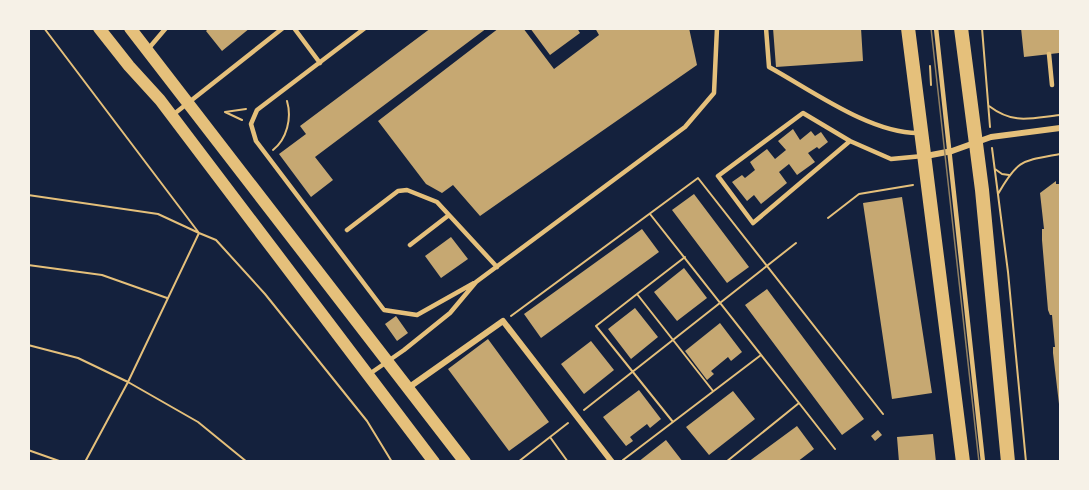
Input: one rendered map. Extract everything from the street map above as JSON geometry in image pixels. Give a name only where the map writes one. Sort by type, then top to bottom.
[{"type":"main road","points":[[99,28],[160,100],[434,462]]},
{"type":"main road","points":[[130,28],[465,462]]},
{"type":"main road","points":[[908,28],[963,462]]},
{"type":"main road","points":[[962,28],[990,263],[1008,462]]},
{"type":"street","points":[[926,156],[949,152],[991,137],[1060,128]]},
{"type":"street","points":[[408,388],[503,321],[612,462]]},
{"type":"lane","points":[[147,50],[166,28]]},
{"type":"lane","points":[[171,115],[283,28]]},
{"type":"lane","points":[[294,28],[320,63]]},
{"type":"lane","points":[[365,28],[257,110],[251,124],[256,141],[384,310],[417,315],[476,282],[685,127],[714,93],[717,28]]},
{"type":"lane","points":[[766,28],[769,67],[867,122],[885,129],[921,133]]},
{"type":"lane","points":[[936,28],[983,462]]},
{"type":"lane","points":[[1049,54],[1052,84]]},
{"type":"lane","points":[[850,141],[753,222],[718,176],[803,113],[850,141],[891,159],[926,156]]},
{"type":"lane","points":[[347,230],[398,191],[407,190],[437,202],[497,267]]},
{"type":"lane","points":[[410,245],[449,215]]},
{"type":"lane","points":[[367,375],[405,350],[450,313],[476,282]]},
{"type":"path","points":[[44,28],[199,233]]},
{"type":"path","points":[[982,28],[986,82]]},
{"type":"path","points":[[930,65],[931,87]]},
{"type":"path","points":[[268,146],[272,151],[278,146],[287,128],[290,111],[285,98]]},
{"type":"path","points":[[988,105],[1000,114],[1015,120],[1060,115]]},
{"type":"path","points":[[251,124],[225,112],[250,108],[257,110]]},
{"type":"path","points":[[998,194],[1009,175],[1024,161],[1060,154]]},
{"type":"path","points":[[1009,175],[995,170],[1026,462]]},
{"type":"path","points":[[503,321],[698,178],[883,414]]},
{"type":"path","points":[[828,218],[859,194],[917,184]]},
{"type":"path","points":[[28,195],[158,214],[216,240],[265,294],[367,421],[392,462]]},
{"type":"path","points":[[650,214],[835,449]]},
{"type":"path","points":[[85,462],[128,382],[199,233]]},
{"type":"path","points":[[518,462],[796,243]]},
{"type":"path","points":[[673,422],[596,326],[685,257]]},
{"type":"path","points":[[28,265],[102,275],[167,298]]},
{"type":"path","points":[[638,294],[713,392]]},
{"type":"path","points":[[28,345],[78,358],[128,382],[198,422],[247,462]]},
{"type":"path","points":[[621,462],[761,355]]},
{"type":"path","points":[[726,462],[799,403]]},
{"type":"path","points":[[549,437],[568,462]]},
{"type":"path","points":[[28,450],[62,462]]},
{"type":"building","points":[[209,28],[250,28],[222,51],[206,31]]},
{"type":"building","points":[[431,28],[487,28],[315,157],[333,180],[311,197],[279,154],[306,134],[300,126]]},
{"type":"building","points":[[499,28],[523,28],[554,69],[599,35],[595,28],[689,28],[697,65],[480,216],[453,185],[442,193],[426,184],[378,121]]},
{"type":"building","points":[[530,28],[577,28],[580,33],[550,55]]},
{"type":"building","points":[[773,28],[861,28],[863,61],[776,67]]},
{"type":"building","points":[[1021,28],[1060,28],[1059,53],[1024,57]]},
{"type":"building","points":[[793,129],[800,140],[811,131],[815,136],[821,132],[828,142],[808,153],[815,162],[797,175],[789,164],[779,172],[787,183],[761,204],[754,195],[747,201],[732,182],[742,175],[745,178],[755,170],[750,162],[767,149],[775,159],[786,150],[778,141]]},
{"type":"building","points":[[1056,181],[1056,184],[1060,184],[1060,404],[1053,353],[1053,347],[1055,347],[1052,315],[1048,310],[1040,193]]},
{"type":"building","points":[[694,194],[749,267],[727,283],[672,210]]},
{"type":"building","points":[[902,197],[932,393],[892,399],[863,203]]},
{"type":"building","points":[[642,229],[659,252],[541,338],[524,314]]},
{"type":"building","points":[[451,237],[468,259],[441,278],[425,256]]},
{"type":"building","points":[[684,268],[707,298],[677,321],[654,292]]},
{"type":"building","points":[[767,289],[864,419],[842,435],[745,305]]},
{"type":"building","points":[[635,308],[658,337],[631,359],[608,329]]},
{"type":"building","points":[[396,316],[408,333],[397,341],[385,324]]},
{"type":"building","points":[[720,323],[742,352],[731,361],[728,357],[711,371],[714,374],[707,380],[685,351]]},
{"type":"building","points":[[488,339],[549,422],[509,451],[448,369]]},
{"type":"building","points":[[591,341],[614,370],[584,394],[561,364]]},
{"type":"building","points":[[639,390],[661,419],[650,428],[647,424],[630,437],[633,441],[626,446],[603,417]]},
{"type":"building","points":[[733,391],[755,419],[709,455],[686,427]]},
{"type":"building","points":[[797,426],[814,449],[797,462],[748,462]]},
{"type":"building","points":[[878,430],[882,435],[875,441],[871,436]]},
{"type":"building","points":[[933,434],[936,462],[899,462],[897,437]]},
{"type":"building","points":[[666,440],[683,462],[638,462]]},
{"type":"tram line","points":[[931,28],[979,462]]}]
